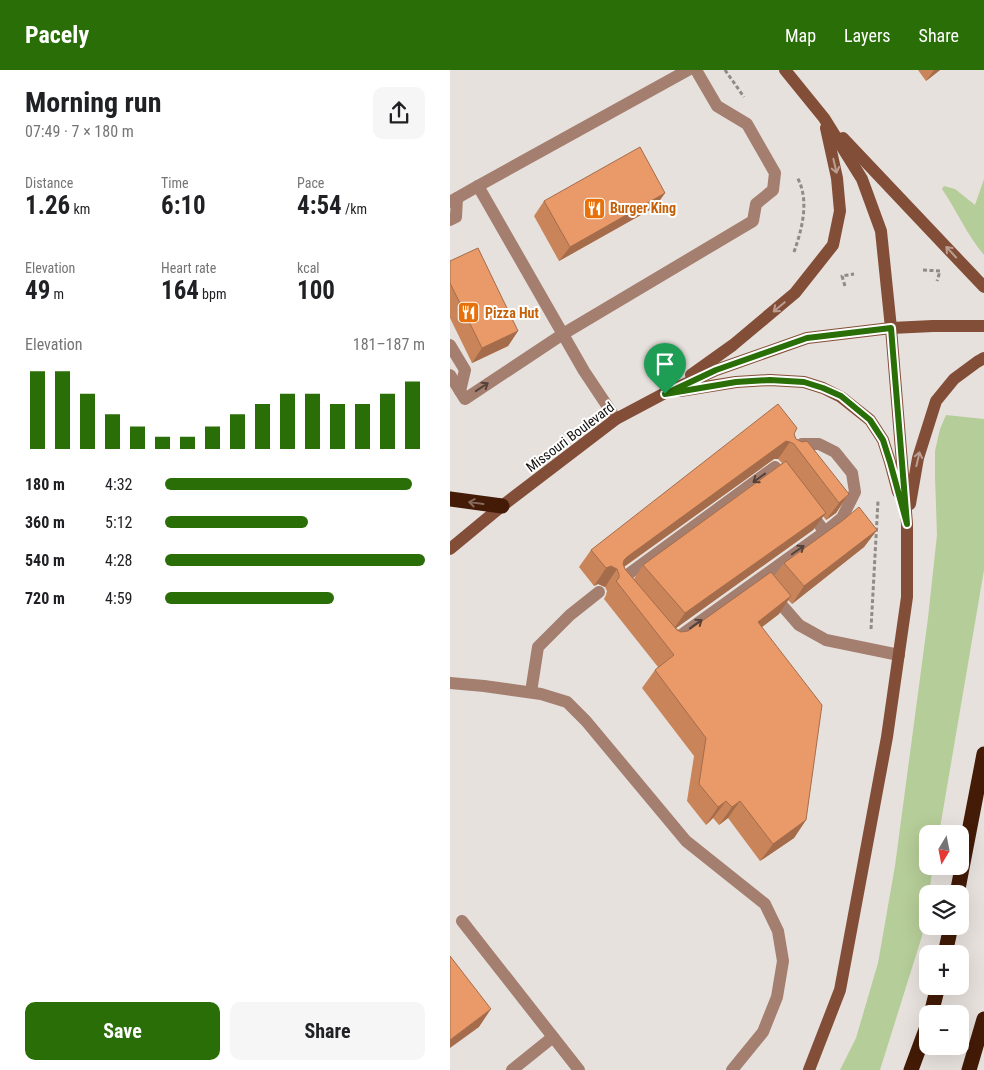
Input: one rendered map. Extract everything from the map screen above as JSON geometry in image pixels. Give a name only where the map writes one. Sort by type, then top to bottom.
[{"type":"highway","points":[[450,499],[502,506]]},
{"type":"highway","points":[[959,885],[984,754]]},
{"type":"highway","points":[[969,1070],[984,1020]]},
{"type":"highway","points":[[911,1070],[919,1048]]},
{"type":"main road","points":[[785,70],[824,118],[984,287]]},
{"type":"main road","points":[[809,1070],[840,990],[887,736],[907,597],[907,524],[881,232],[862,180],[824,118]]},
{"type":"main road","points":[[665,394],[733,345],[795,293],[833,245],[840,211],[837,178],[824,118]]},
{"type":"main road","name":"Missouri Boulevard","points":[[450,549],[502,506],[616,419],[716,370],[807,338],[891,328],[984,326]]},
{"type":"main road","points":[[907,524],[918,458],[936,401],[954,379],[984,358]]},
{"type":"main road","points":[[665,394],[736,382],[770,380],[804,382],[841,396],[870,420],[883,440],[907,524]]},
{"type":"lane","points":[[450,220],[456,217],[454,200],[688,70]]},
{"type":"lane","points":[[450,375],[465,398],[563,334],[753,221],[756,204],[773,190],[775,173],[747,124],[717,106],[696,70]]},
{"type":"lane","points":[[478,186],[584,371],[616,419]]},
{"type":"lane","points":[[450,345],[465,370],[460,391]]},
{"type":"lane","points":[[665,635],[671,642],[842,518],[855,492],[852,473],[835,452],[819,444],[802,444],[790,452]]},
{"type":"lane","points":[[631,594],[619,581],[775,467],[792,488]]},
{"type":"lane","points":[[803,503],[824,532]]},
{"type":"lane","points":[[758,578],[799,625],[826,640],[899,655]]},
{"type":"lane","points":[[531,692],[538,648],[570,615],[599,592]]},
{"type":"lane","points":[[450,683],[531,692],[567,702],[586,721],[686,841],[765,904],[778,931],[783,961],[777,997],[763,1032],[732,1070]]},
{"type":"lane","points":[[462,921],[579,1070]]},
{"type":"lane","points":[[512,1070],[553,1037]]},
{"type":"path","points":[[924,270],[940,271],[937,281]]},
{"type":"path","points":[[844,286],[842,276],[854,274]]},
{"type":"path","points":[[868,648],[872,620],[878,499]]},
{"type":"green space","points":[[984,179],[984,255],[972,239],[942,189],[944,186],[955,189],[975,205]]},
{"type":"green space","points":[[946,415],[984,419],[984,570],[941,825],[919,825],[919,875],[932,875],[930,885],[919,885],[919,935],[922,936],[880,1070],[840,1070],[856,1038],[878,963],[895,866],[928,618],[937,535],[935,451],[940,429]]},
{"type":"building","points":[[640,147],[665,193],[570,247],[544,201]]},
{"type":"building","points":[[478,248],[518,331],[482,348],[450,283],[450,261]]},
{"type":"building","points":[[778,404],[797,428],[794,434],[796,439],[802,442],[807,441],[849,494],[839,503],[794,444],[786,441],[627,557],[623,564],[625,569],[677,630],[681,632],[688,631],[771,572],[791,596],[758,622],[822,705],[806,820],[773,844],[740,801],[732,807],[726,801],[718,807],[699,784],[706,738],[655,670],[674,655],[616,581],[619,578],[617,569],[611,566],[606,568],[591,550]]},
{"type":"building","points":[[786,461],[826,513],[685,613],[643,565]]},
{"type":"building","points":[[859,507],[877,530],[804,586],[784,563]]},
{"type":"building","points":[[450,956],[491,1009],[450,1040]]},
{"type":"place","name":"Burger King","points":[[594,208]]},
{"type":"place","name":"Pizza Hut","points":[[469,313]]},
{"type":"route","points":[[891,328],[907,524],[883,440],[870,420],[841,396],[804,382],[770,380],[736,382],[665,394],[716,370],[807,338],[891,328]]}]
